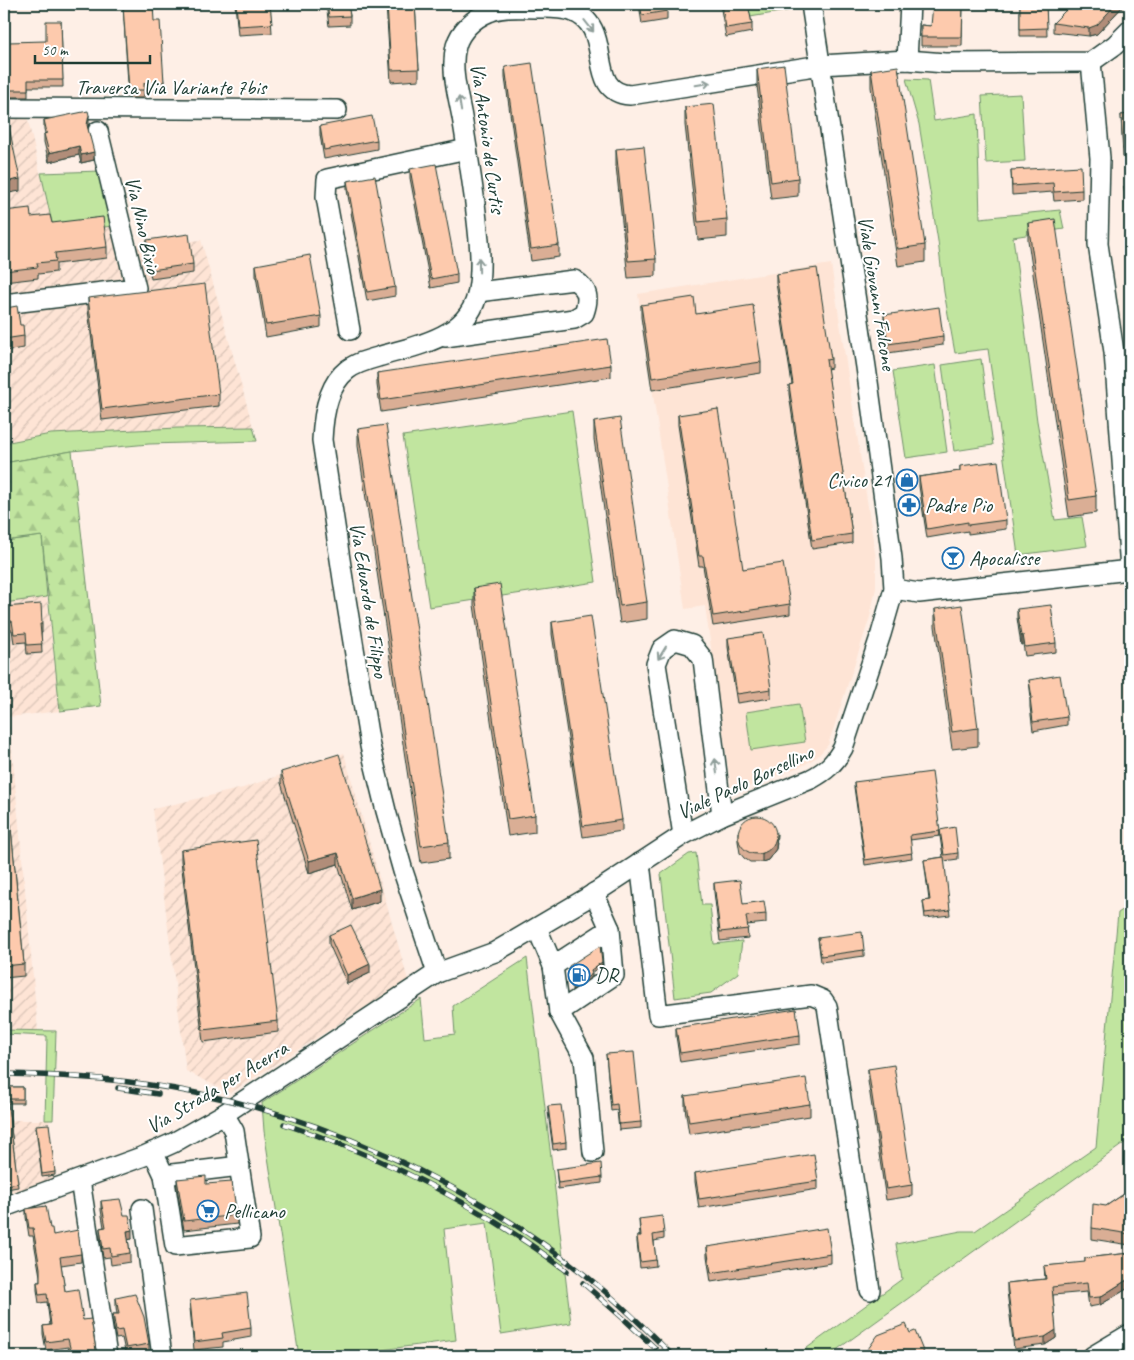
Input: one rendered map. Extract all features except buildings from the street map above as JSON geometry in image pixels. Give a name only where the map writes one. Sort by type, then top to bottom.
[{"type":"street","name":"Viale Giovanni Falcone","points":[[811,4],[866,367],[892,558],[894,589]]},
{"type":"street","points":[[907,60],[910,4]]},
{"type":"street","name":"Via Antonio de Curtis","points":[[470,312],[478,292],[480,269],[478,227],[454,56],[461,34],[478,17],[490,11],[505,9],[560,8],[573,11],[592,27],[597,37],[604,76],[614,92],[621,95],[630,96],[821,65]]},
{"type":"street","points":[[821,65],[907,60],[944,63],[1091,62],[1115,45],[1130,30]]},
{"type":"street","points":[[894,589],[919,593],[1130,570],[1114,352],[1098,244],[1100,158],[1091,62]]},
{"type":"street","name":"Traversa Via Variante 7bis","points":[[4,108],[337,110]]},
{"type":"street","name":"Via Nino Bixio","points":[[4,304],[136,288],[98,131]]},
{"type":"street","points":[[350,330],[326,197],[327,179],[467,150]]},
{"type":"street","points":[[439,338],[574,319],[584,314],[588,302],[582,284],[574,280],[478,292]]},
{"type":"street","name":"Via Eduardo de Filippo","points":[[437,973],[403,871],[370,746],[322,440],[325,416],[334,387],[346,370],[367,360],[439,338],[464,322],[470,312]]},
{"type":"street","name":"Viale Paolo Borsellino","points":[[437,973],[495,952],[594,893],[683,835],[722,815],[811,780],[821,774],[834,763],[843,748],[894,589]]},
{"type":"street","points":[[683,835],[656,664],[662,649],[675,640],[692,645],[702,659],[722,815]]},
{"type":"street","points":[[640,863],[658,1015],[811,995],[823,1000],[826,1006],[870,1290]]},
{"type":"street","points":[[559,1012],[614,975],[610,929],[594,893]]},
{"type":"street","points":[[537,928],[553,966],[559,1012],[584,1058],[594,1152]]},
{"type":"street","points":[[553,966],[610,929]]},
{"type":"street","name":"Via Strada per Acerra","points":[[4,1207],[80,1180],[180,1140],[224,1114],[437,973]]},
{"type":"street","points":[[153,1152],[164,1175],[176,1246],[250,1238],[234,1131],[224,1114]]},
{"type":"street","points":[[164,1175],[240,1166]]},
{"type":"street","points":[[80,1180],[107,1356]]},
{"type":"street","points":[[142,1209],[162,1356]]},
{"type":"street","points":[[1093,1356],[1130,1334]]},
{"type":"shaded area","points":[[26,112],[54,232],[129,225],[133,242],[143,246],[201,240],[253,427],[178,428],[51,434],[4,443],[4,113]]},
{"type":"shaded area","points":[[831,264],[876,559],[876,588],[870,617],[828,745],[817,757],[804,765],[732,793],[705,606],[685,609],[638,294]]},
{"type":"shaded area","points":[[47,597],[60,711],[9,717],[38,1031],[4,1030],[4,603]]},
{"type":"shaded area","points":[[344,753],[408,980],[230,1093],[186,1071],[153,809],[243,788]]},
{"type":"shaded area","points":[[4,1120],[49,1120],[56,1184],[7,1204],[4,1174]]},
{"type":"green space","points":[[747,4],[791,4],[792,10],[750,17]]},
{"type":"green space","points":[[906,79],[928,80],[934,121],[977,114],[980,218],[1060,210],[1064,229],[1013,237],[1037,421],[1055,520],[1082,517],[1087,546],[1018,555],[988,349],[955,353],[919,124]]},
{"type":"green space","points":[[1021,94],[1025,161],[986,163],[982,96]]},
{"type":"green space","points":[[100,171],[114,226],[54,232],[41,173]]},
{"type":"green space","points":[[981,359],[993,445],[954,451],[942,365]]},
{"type":"green space","points":[[935,365],[947,452],[906,458],[893,371]]},
{"type":"green space","points":[[572,411],[596,582],[429,607],[403,436]]},
{"type":"green space","points":[[253,427],[257,441],[149,444],[72,451],[4,463],[4,443],[51,434],[178,428]]},
{"type":"green space","points":[[72,451],[101,706],[60,711],[42,536],[4,541],[4,463]]},
{"type":"green space","points":[[42,536],[47,597],[4,603],[4,541]]},
{"type":"green space","points":[[799,704],[805,742],[751,750],[746,712]]},
{"type":"green space","points":[[696,853],[702,905],[710,905],[714,944],[742,941],[738,973],[711,993],[675,998],[661,874],[689,854]]},
{"type":"green space","points":[[1130,905],[1130,1139],[828,1356],[796,1356],[902,1279],[896,1244],[961,1231],[975,1231],[1096,1147],[1118,913]]},
{"type":"green space","points":[[527,958],[571,1323],[501,1334],[487,1223],[444,1229],[456,1340],[336,1356],[299,1356],[264,1131],[262,1103],[421,999],[425,1038],[455,1034],[453,1006]]},
{"type":"green space","points":[[4,1030],[56,1031],[53,1120],[45,1120],[47,1036],[4,1034]]},
{"type":"railway","points":[[4,1074],[108,1080],[205,1095],[266,1110],[327,1131],[386,1155],[444,1183],[500,1215],[553,1251],[602,1289],[673,1356]]},
{"type":"railway","points":[[118,1088],[158,1094]]},
{"type":"railway","points":[[284,1124],[359,1152],[432,1186],[501,1226],[567,1271]]},
{"type":"railway","points":[[583,1283],[655,1348]]},
{"type":"place","name":"Civico 21","points":[[907,480]]},
{"type":"place","name":"Padre Pio","points":[[909,505]]},
{"type":"place","name":"Apocalisse","points":[[953,558]]},
{"type":"place","name":"DR","points":[[579,975]]},
{"type":"place","name":"Pellicano","points":[[208,1211]]}]
